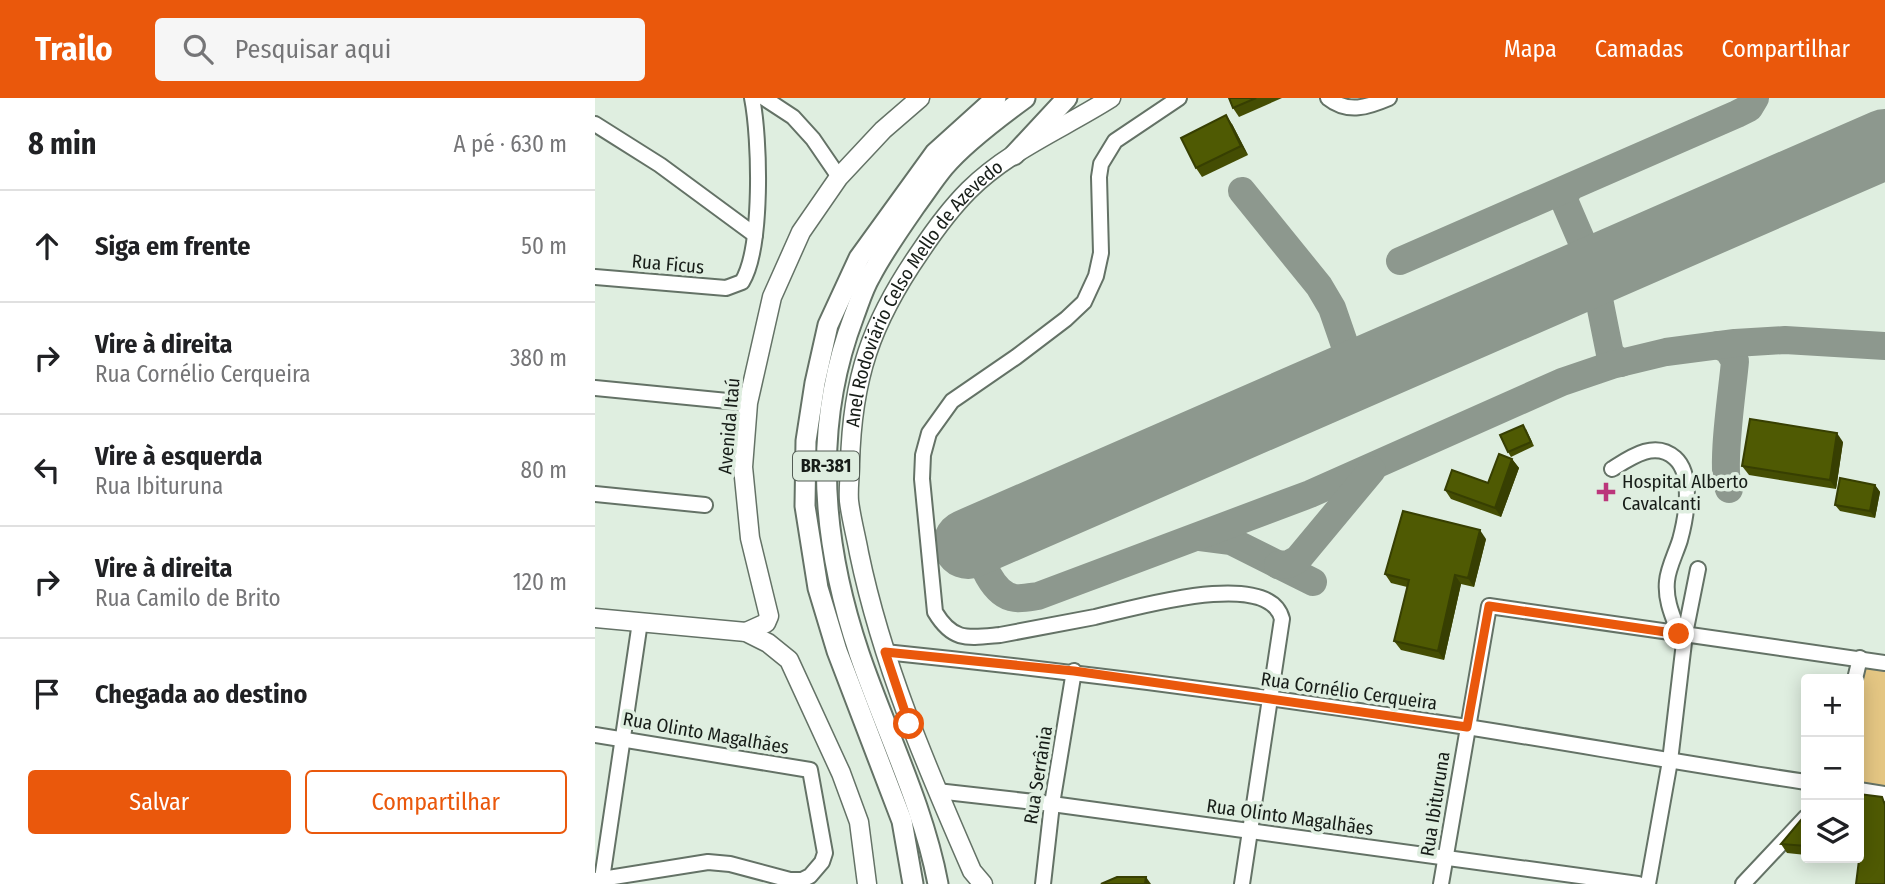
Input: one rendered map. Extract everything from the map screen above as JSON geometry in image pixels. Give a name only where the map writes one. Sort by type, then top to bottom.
[{"type":"highway","name":"BR-381","points":[[913,884],[902,821],[837,651],[818,588],[805,506],[806,441],[828,325],[859,258],[935,153],[996,98]]},
{"type":"highway","name":"Anel Rodoviário Celso Mello de Azevedo","points":[[938,884],[921,816],[859,653],[840,588],[827,506],[826,443],[833,384],[847,334],[868,279],[944,166],[1025,98]]},
{"type":"highway","points":[[1014,155],[1067,98]]},
{"type":"main road","name":"Avenida Itaú","points":[[746,632],[766,623],[769,616],[750,538],[743,467],[748,402],[772,297],[801,232],[839,177],[883,130],[920,98]]},
{"type":"main road","name":"Anel Rodoviário Celso Mello de Azevedo","points":[[978,878],[909,724],[866,584],[849,500],[856,394],[870,340],[895,289],[932,234],[969,190],[1014,155],[1111,98]]},
{"type":"main road","points":[[595,618],[746,632],[768,643],[789,660],[841,773],[859,822],[867,884]]},
{"type":"street","points":[[752,98],[759,151],[755,235]]},
{"type":"street","points":[[764,98],[793,117],[813,139],[839,177]]},
{"type":"street","points":[[1179,98],[1115,141],[1101,164],[1098,177],[1101,253],[1096,276],[1084,302],[1016,357],[952,401],[929,433],[923,455],[922,479],[935,612],[953,634],[969,638],[1051,626],[1195,595],[1222,593],[1271,602],[1280,613],[1282,620],[1271,699],[1242,884]]},
{"type":"street","points":[[1328,98],[1345,107],[1366,108],[1389,98]]},
{"type":"street","points":[[595,124],[660,165],[755,235]]},
{"type":"street","name":"Rua Ficus","points":[[595,277],[726,288],[738,285],[745,278],[755,235]]},
{"type":"street","points":[[595,388],[748,402]]},
{"type":"street","points":[[1612,469],[1635,455],[1654,449],[1668,451],[1682,464],[1686,477],[1685,511],[1681,537],[1667,580],[1668,601],[1682,634]]},
{"type":"street","points":[[595,494],[705,505]]},
{"type":"street","points":[[1648,884],[1670,761],[1682,634],[1698,569]]},
{"type":"street","name":"Rua Ibituruna","points":[[1441,884],[1489,606],[1682,634]]},
{"type":"street","points":[[640,622],[625,739],[601,850],[599,879],[708,862],[730,864],[790,880],[802,880],[818,868],[824,884]]},
{"type":"street","points":[[1682,634],[1885,663]]},
{"type":"street","name":"Rua Cornélio Cerqueira","points":[[885,652],[1074,671],[1467,727],[1801,781]]},
{"type":"street","points":[[1856,674],[1860,658]]},
{"type":"street","name":"Rua Serrânia","points":[[1043,884],[1052,804],[1074,671]]},
{"type":"street","name":"Rua Olinto Magalhães","points":[[595,734],[810,771],[825,853],[818,868]]},
{"type":"street","name":"Rua Olinto Magalhães","points":[[937,791],[1249,830],[1638,884]]},
{"type":"street","points":[[1864,791],[1885,794]]},
{"type":"street","points":[[1743,884],[1801,822]]},
{"type":"shaded area","points":[[1863,664],[1885,667],[1885,790],[1864,787],[1864,674],[1861,674]]},
{"type":"building","points":[[1229,98],[1256,98],[1233,108]]},
{"type":"building","points":[[1226,115],[1241,146],[1196,168],[1181,138]]},
{"type":"building","points":[[1750,419],[1837,433],[1830,480],[1742,466]]},
{"type":"building","points":[[1523,425],[1531,442],[1508,452],[1500,435]]},
{"type":"building","points":[[1499,454],[1512,459],[1495,508],[1445,490],[1452,470],[1488,483]]},
{"type":"building","points":[[1840,478],[1875,485],[1870,511],[1835,505]]},
{"type":"building","points":[[1403,511],[1480,530],[1468,578],[1455,575],[1438,651],[1394,641],[1409,580],[1385,574]]},
{"type":"building","points":[[1864,795],[1882,797],[1885,805],[1885,884],[1856,884],[1859,863],[1864,863]]},
{"type":"building","points":[[1801,820],[1801,846],[1781,844]]},
{"type":"building","points":[[1117,877],[1146,877],[1145,884],[1101,884]]},
{"type":"taxiway","points":[[1400,261],[1737,114],[1749,108],[1755,98]]},
{"type":"taxiway","points":[[1568,189],[1564,200],[1589,258],[1608,265]]},
{"type":"taxiway","points":[[1242,191],[1319,286],[1332,308],[1351,363],[1363,372]]},
{"type":"taxiway","points":[[1603,267],[1596,284],[1610,354],[1621,363]]},
{"type":"taxiway","points":[[977,540],[988,576],[1000,591],[1015,598],[1038,596],[1310,494],[1562,382],[1612,365],[1666,352],[1735,343],[1785,340],[1885,346]]},
{"type":"taxiway","points":[[1718,345],[1728,350],[1735,361],[1726,447],[1729,489]]},
{"type":"taxiway","points":[[1278,565],[1289,564],[1298,559],[1372,470]]},
{"type":"taxiway","points":[[1200,537],[1231,541],[1313,582]]},
{"type":"runway","points":[[968,544],[1885,144]]},
{"type":"place","name":"Hospital Alberto Cavalcanti","points":[[1606,492]]},
{"type":"route","points":[[909,724],[885,652],[1074,671],[1467,727],[1489,606],[1679,634]]}]
